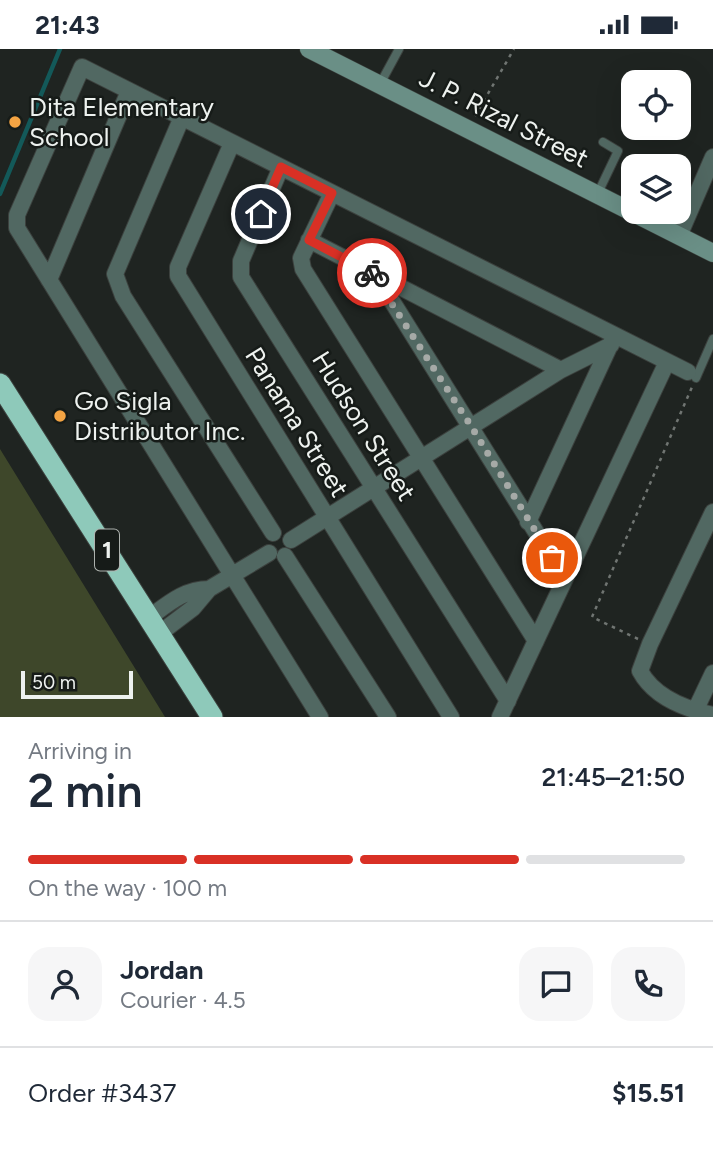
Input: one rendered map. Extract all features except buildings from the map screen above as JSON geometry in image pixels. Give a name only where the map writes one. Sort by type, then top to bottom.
[{"type":"highway","name":"1","points":[[0,384],[212,717]]},
{"type":"main road","name":"J. P. Rizal Street","points":[[310,49],[713,253]]},
{"type":"street","points":[[320,717],[17,229],[16,215],[82,67],[332,193],[613,340],[692,375]]},
{"type":"street","points":[[49,280],[129,91]]},
{"type":"street","points":[[182,117],[115,274],[123,296],[272,533]]},
{"type":"street","name":"Panama Street","points":[[232,143],[178,267],[178,276],[451,717]]},
{"type":"street","points":[[679,236],[713,157]]},
{"type":"street","name":"Hudson Street","points":[[281,167],[241,261],[241,277],[508,701]]},
{"type":"street","points":[[332,193],[301,258],[303,269],[536,641]]},
{"type":"street","points":[[309,240],[561,370]]},
{"type":"street","points":[[375,274],[564,577]]},
{"type":"street","points":[[291,540],[613,340]]},
{"type":"street","points":[[528,522],[613,340]]},
{"type":"street","points":[[500,717],[667,362]]},
{"type":"street","points":[[713,512],[650,644],[640,671],[655,692],[695,711],[713,715]]},
{"type":"street","points":[[155,625],[193,608],[209,589],[233,574],[277,554],[292,546],[287,534],[272,533],[266,546],[277,554],[388,717]]},
{"type":"street","points":[[695,711],[713,673]]},
{"type":"lane","points":[[380,85],[398,49]]},
{"type":"lane","points":[[597,195],[618,151],[603,142]]},
{"type":"lane","points":[[692,375],[713,339]]},
{"type":"path","points":[[468,129],[513,49]]},
{"type":"path","points":[[650,644],[592,617],[692,375]]},
{"type":"green space","points":[[0,449],[165,717],[0,717]]},
{"type":"waterway","points":[[0,194],[60,49]]},
{"type":"way so far","points":[[372,273],[552,558]]},
{"type":"place","name":"Dita Elementary School","points":[[15,122]]},
{"type":"place","name":"Go Sigla Distributor Inc.","points":[[60,416]]},
{"type":"route","points":[[261,214],[281,167],[332,193],[309,240],[372,273]]}]
